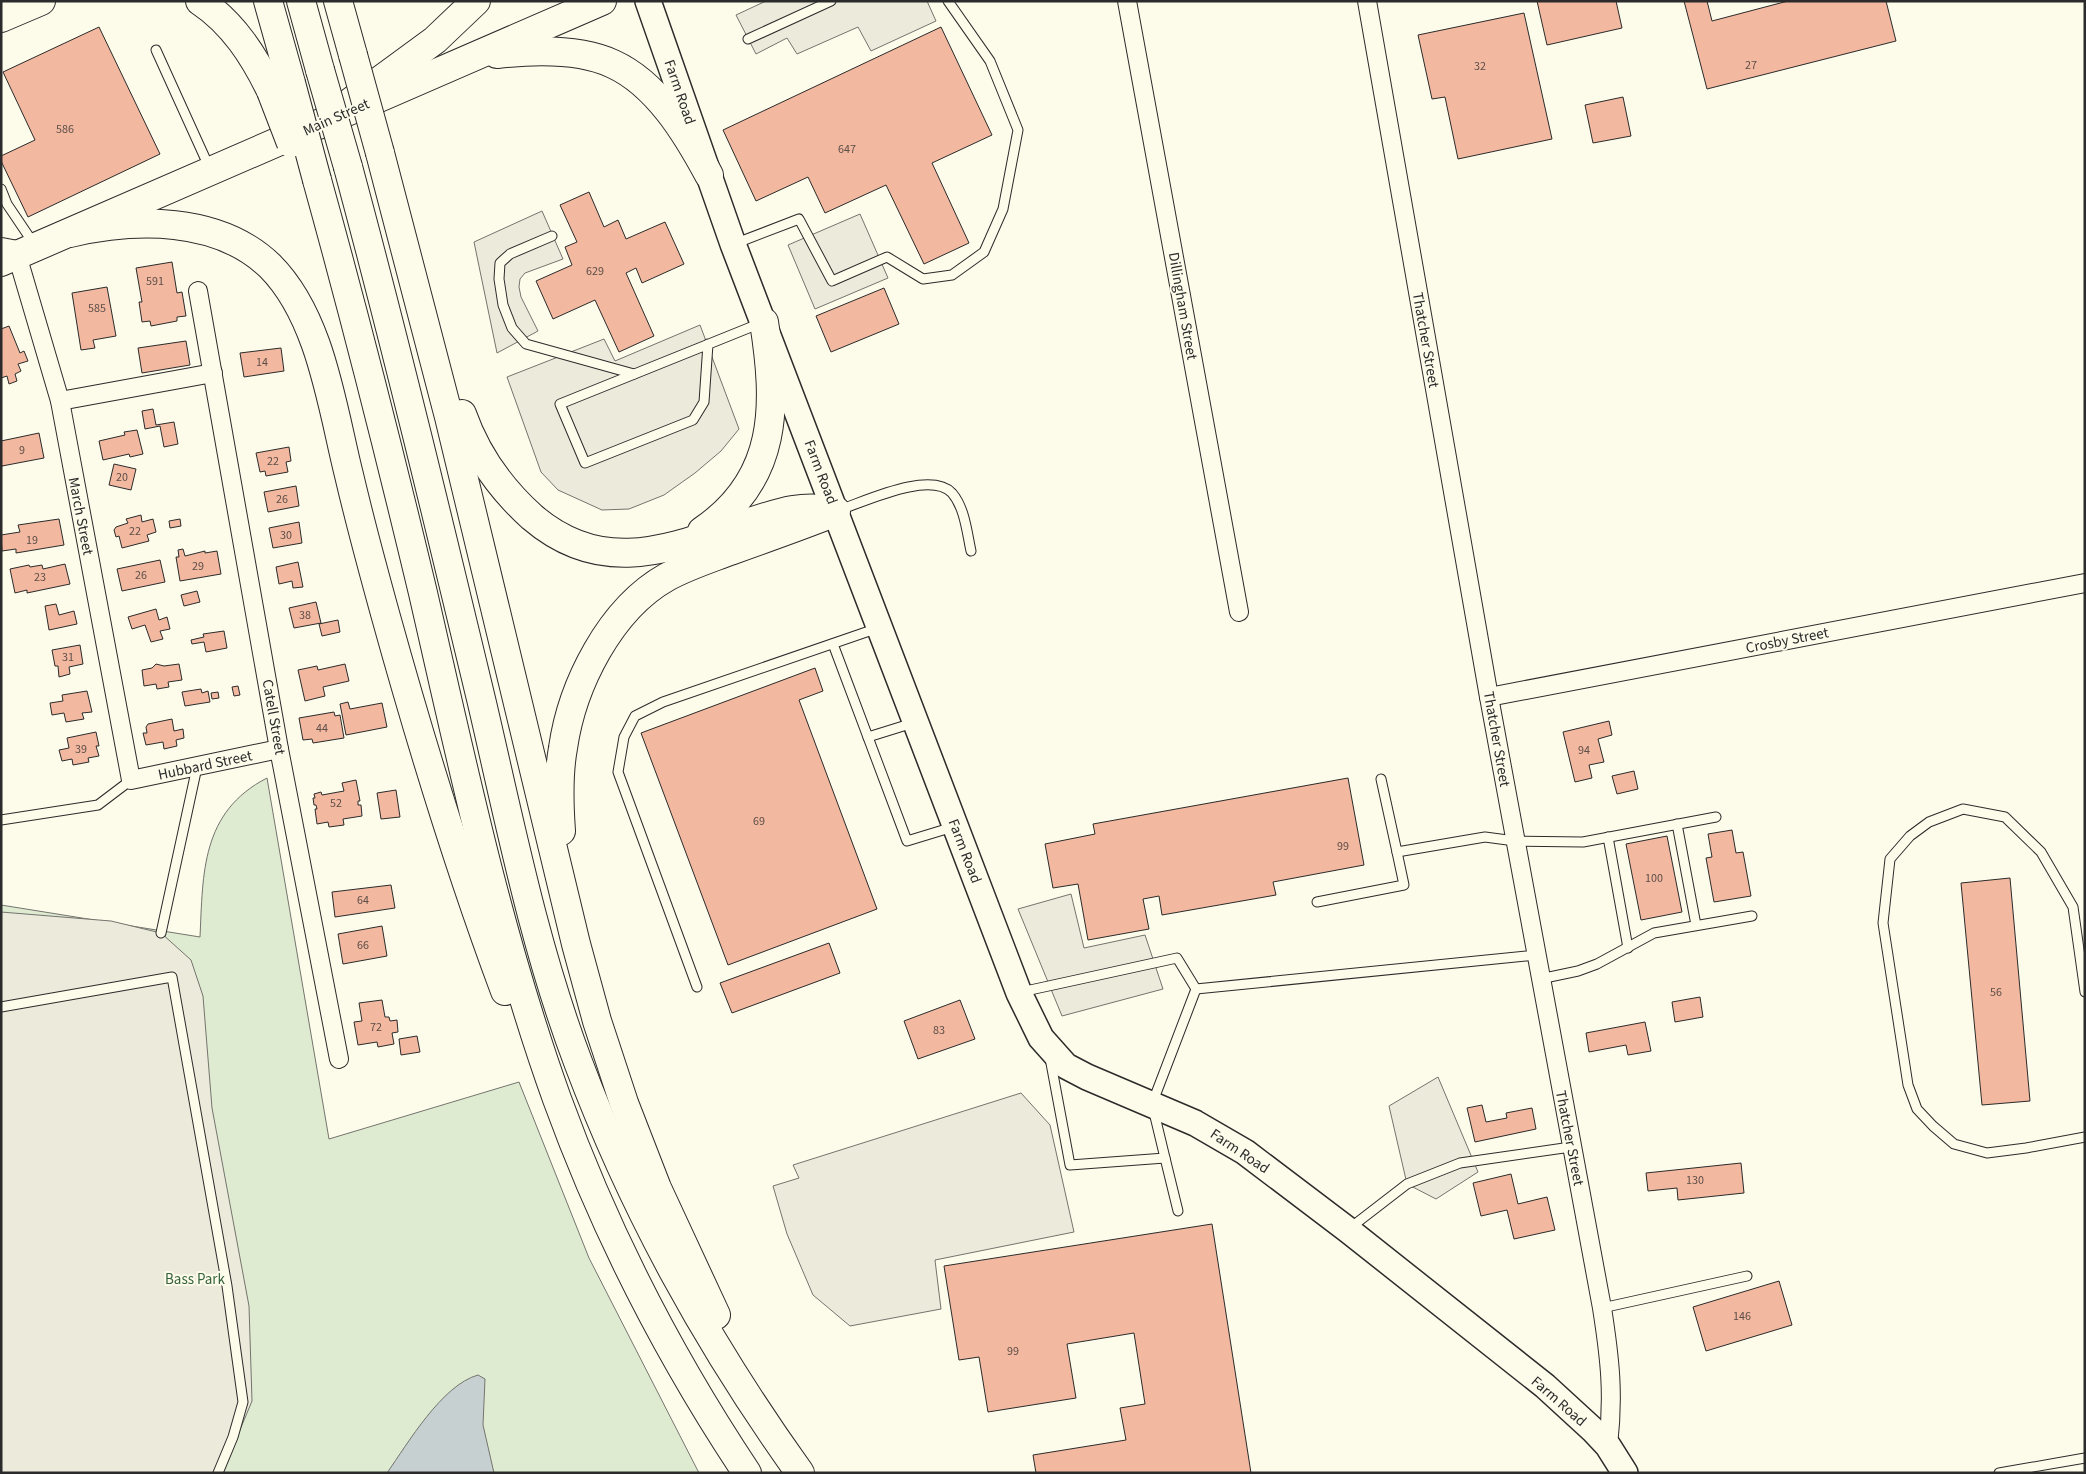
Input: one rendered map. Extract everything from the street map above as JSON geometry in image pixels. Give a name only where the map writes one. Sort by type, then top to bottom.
[{"type":"main road","points":[[1,18],[41,1]]},
{"type":"main road","points":[[200,1],[221,17],[242,41],[261,71],[281,87]]},
{"type":"main road","points":[[268,1],[281,87],[352,306],[404,512],[460,756],[523,997],[563,1115],[611,1229]]},
{"type":"main road","points":[[301,1],[348,167],[417,432],[527,893],[576,1059],[630,1186],[692,1307],[746,1397],[800,1473]]},
{"type":"main road","points":[[338,1],[411,267],[466,484],[576,944],[609,1060],[657,1188],[722,1328],[800,1473]]},
{"type":"main road","points":[[343,1],[353,55]]},
{"type":"main road","points":[[319,125],[435,40],[476,1]]},
{"type":"main road","name":"Main Street","points":[[70,234],[602,1]]},
{"type":"main road","points":[[478,56],[555,52],[594,58],[614,64],[635,77],[653,94],[683,132],[709,175]]},
{"type":"main road","points":[[14,254],[70,234],[107,226],[143,224],[175,226],[214,234],[237,243],[259,257],[278,275],[296,299],[310,330],[324,376],[355,501],[402,674],[472,899],[516,1018],[555,1116],[584,1179],[674,1355],[747,1473]]},
{"type":"main road","points":[[411,267],[471,437],[486,464],[516,502],[551,531],[589,548],[620,553],[636,553],[657,551],[675,546],[782,511],[809,507],[836,511]]},
{"type":"main road","points":[[675,546],[696,535],[728,510],[752,480],[762,459],[769,433],[771,404],[770,371],[764,322]]},
{"type":"main road","points":[[576,944],[561,838],[560,768],[572,709],[585,675],[601,644],[618,620],[632,605],[645,592],[666,578],[693,565],[836,511]]},
{"type":"street","name":"Farm Road","points":[[648,1],[733,244],[1019,993],[1027,1012],[1048,1048],[1066,1066],[1076,1072],[1195,1122],[1228,1141],[1348,1230],[1545,1386],[1608,1446]]},
{"type":"street","name":"Dillingham Street","points":[[1127,1],[1239,612]]},
{"type":"street","name":"Thatcher Street","points":[[1367,1],[1515,842],[1602,1308],[1612,1379],[1608,1446]]},
{"type":"street","name":"March Street","points":[[14,254],[60,401],[131,780]]},
{"type":"street","name":"Catell Street","points":[[198,290],[279,749],[339,1060]]},
{"type":"street","points":[[60,401],[213,373]]},
{"type":"street","name":"Crosby Street","points":[[1489,697],[2085,583]]},
{"type":"street","name":"Hubbard Street","points":[[131,780],[279,749]]},
{"type":"street","points":[[1608,1446],[1625,1473]]},
{"type":"lane","points":[[748,39],[831,1]]},
{"type":"lane","points":[[733,244],[799,219],[832,281],[887,258],[923,279],[952,276],[984,252],[1003,209],[1018,130],[990,61],[948,1]]},
{"type":"lane","points":[[156,50],[211,172]]},
{"type":"lane","points":[[1,189],[8,204],[14,254]]},
{"type":"lane","points":[[552,236],[510,254],[500,263],[499,279],[503,305],[512,328],[526,344],[634,374]]},
{"type":"lane","points":[[708,344],[704,402],[693,420],[585,462],[560,404],[708,344],[764,322]]},
{"type":"lane","points":[[836,511],[906,488],[931,484],[941,486],[951,493],[959,505],[971,551]]},
{"type":"lane","points":[[696,987],[618,772],[624,737],[636,716],[663,702],[880,627]]},
{"type":"lane","points":[[833,644],[907,842],[956,826]]},
{"type":"lane","points":[[868,738],[916,722]]},
{"type":"lane","points":[[161,933],[197,766]]},
{"type":"lane","points":[[1317,902],[1404,885],[1381,779]]},
{"type":"lane","points":[[1,820],[98,805],[131,780]]},
{"type":"lane","points":[[2085,992],[2073,907],[2041,852],[2005,818],[1963,809],[1929,822],[1910,836],[1890,859],[1883,923],[1908,1085],[1917,1109],[1954,1144],[1987,1153],[2085,1137]]},
{"type":"lane","points":[[1397,852],[1485,837],[1515,842],[1570,842],[1716,817]]},
{"type":"lane","points":[[1676,824],[1696,925]]},
{"type":"lane","points":[[1608,837],[1628,948]]},
{"type":"lane","points":[[1540,979],[1578,971],[1597,964],[1654,934],[1752,916]]},
{"type":"lane","points":[[1196,989],[1536,955]]},
{"type":"lane","points":[[1019,993],[1177,958],[1196,989]]},
{"type":"lane","points":[[1,1007],[172,977],[227,1286],[243,1402],[233,1437],[218,1473]]},
{"type":"lane","points":[[1178,1211],[1152,1104],[1196,989]]},
{"type":"lane","points":[[1048,1048],[1070,1166],[1165,1158]]},
{"type":"lane","points":[[1348,1230],[1407,1184],[1460,1163],[1571,1147]]},
{"type":"lane","points":[[1602,1308],[1747,1276]]},
{"type":"lane","points":[[1999,1473],[2085,1458]]},
{"type":"green space","name":"Bass Park","points":[[267,778],[329,1139],[519,1082],[589,1258],[699,1473],[1,1473],[1,905],[200,937],[205,868],[210,846],[218,826],[229,808],[245,792]]},
{"type":"shaded area","points":[[766,1],[927,1],[936,21],[871,51],[858,27],[797,54],[787,38],[756,54],[736,15]]},
{"type":"shaded area","points":[[542,211],[563,259],[525,273],[520,279],[521,297],[538,331],[497,353],[474,242]]},
{"type":"shaded area","points":[[860,214],[888,278],[815,309],[788,245]]},
{"type":"shaded area","points":[[700,325],[739,429],[721,451],[695,473],[664,495],[629,509],[602,510],[558,490],[541,472],[507,377],[604,339],[615,361]]},
{"type":"shaded area","points":[[1071,894],[1084,948],[1145,935],[1163,989],[1062,1016],[1018,909]]},
{"type":"shaded area","points":[[1,912],[111,921],[161,933],[191,960],[203,996],[212,1108],[249,1306],[252,1401],[222,1473],[1,1473]]},
{"type":"shaded area","points":[[1438,1077],[1478,1172],[1436,1199],[1407,1184],[1389,1106]]},
{"type":"shaded area","points":[[1021,1093],[1050,1125],[1074,1232],[935,1260],[941,1309],[850,1326],[813,1295],[787,1234],[773,1186],[799,1178],[793,1165]]},
{"type":"shaded area","points":[[478,1375],[485,1379],[483,1425],[494,1473],[387,1473],[439,1402],[465,1381]]},
{"type":"building","points":[[1537,1],[1616,1],[1622,28],[1547,45]]},
{"type":"building","points":[[1684,1],[1707,1],[1712,21],[1788,1],[1886,1],[1896,41],[1707,89]]},
{"type":"building","points":[[1524,13],[1552,139],[1458,159],[1445,97],[1432,99],[1418,35]]},
{"type":"building","points":[[99,27],[160,154],[28,217],[1,161],[1,156],[35,140],[3,72]]},
{"type":"building","points":[[941,27],[992,135],[932,163],[969,243],[924,264],[886,185],[825,213],[808,177],[756,201],[723,130]]},
{"type":"building","points":[[1623,97],[1631,136],[1593,143],[1585,105]]},
{"type":"building","points":[[589,192],[604,227],[618,220],[626,239],[665,222],[684,264],[642,283],[636,268],[626,273],[654,336],[619,352],[595,300],[553,319],[536,281],[572,265],[565,247],[577,242],[560,205]]},
{"type":"building","points":[[172,262],[177,293],[182,292],[186,316],[177,317],[177,321],[151,326],[150,321],[142,322],[139,302],[142,302],[136,268]]},
{"type":"building","points":[[107,287],[116,336],[93,340],[95,348],[81,350],[72,293]]},
{"type":"building","points":[[884,288],[899,324],[831,352],[816,316]]},
{"type":"building","points":[[9,326],[20,353],[24,351],[28,361],[18,364],[21,371],[15,374],[17,381],[9,384],[7,376],[1,378],[1,329]]},
{"type":"building","points":[[186,341],[190,365],[142,373],[138,348]]},
{"type":"building","points":[[281,348],[284,371],[244,377],[240,353]]},
{"type":"building","points":[[153,409],[156,425],[174,422],[178,444],[164,447],[160,426],[145,429],[142,411]]},
{"type":"building","points":[[137,430],[143,454],[130,457],[129,454],[103,460],[99,441],[125,435],[124,432]]},
{"type":"building","points":[[39,433],[44,458],[2,466],[1,469],[1,441]]},
{"type":"building","points":[[289,447],[291,461],[286,462],[288,472],[266,476],[265,471],[260,472],[256,453]]},
{"type":"building","points":[[114,464],[136,469],[131,490],[109,485]]},
{"type":"building","points":[[296,486],[299,506],[268,512],[264,492]]},
{"type":"building","points":[[141,515],[142,522],[153,519],[156,532],[147,535],[149,541],[122,548],[119,536],[116,537],[114,530],[116,527],[128,523],[126,519]]},
{"type":"building","points":[[59,519],[64,545],[16,553],[16,549],[2,551],[1,535],[20,532],[18,525]]},
{"type":"building","points":[[180,519],[181,526],[170,528],[169,521]]},
{"type":"building","points":[[299,522],[302,543],[273,548],[269,528]]},
{"type":"building","points":[[183,549],[185,556],[205,551],[205,553],[217,551],[221,574],[180,581],[176,557],[179,557],[178,550]]},
{"type":"building","points":[[160,560],[165,582],[122,591],[117,569]]},
{"type":"building","points":[[298,562],[303,587],[293,588],[292,581],[279,584],[276,567]]},
{"type":"building","points":[[65,564],[70,584],[27,593],[27,590],[15,593],[10,569],[29,565],[30,567],[42,565],[43,569]]},
{"type":"building","points":[[197,591],[200,602],[184,606],[181,595]]},
{"type":"building","points":[[316,602],[321,623],[294,628],[289,608]]},
{"type":"building","points":[[56,604],[59,615],[74,611],[77,624],[49,630],[45,606]]},
{"type":"building","points":[[156,609],[159,620],[167,617],[170,629],[160,631],[163,639],[151,642],[145,625],[132,629],[128,617]]},
{"type":"building","points":[[338,620],[340,632],[322,636],[319,624]]},
{"type":"building","points":[[224,631],[227,648],[206,652],[204,642],[192,644],[191,640],[204,637],[203,634]]},
{"type":"building","points":[[80,645],[83,664],[69,667],[70,674],[59,677],[58,666],[55,666],[52,650]]},
{"type":"building","points":[[156,664],[164,666],[179,664],[182,680],[168,682],[169,687],[157,689],[156,684],[144,686],[142,670],[152,668]]},
{"type":"building","points":[[345,664],[349,681],[323,687],[325,696],[305,701],[298,670],[317,666],[318,670]]},
{"type":"building","points":[[815,668],[823,691],[799,700],[877,909],[728,965],[641,733]]},
{"type":"building","points":[[238,686],[240,695],[234,696],[232,687]]},
{"type":"building","points":[[201,689],[202,693],[208,691],[210,702],[185,706],[182,692]]},
{"type":"building","points":[[87,691],[92,712],[82,713],[84,719],[66,722],[64,713],[52,715],[50,703],[63,701],[62,695]]},
{"type":"building","points":[[218,692],[219,698],[212,699],[211,693]]},
{"type":"building","points":[[348,702],[350,709],[382,703],[387,727],[346,735],[340,704]]},
{"type":"building","points":[[334,712],[335,716],[340,715],[344,738],[313,743],[312,739],[303,740],[299,718]]},
{"type":"building","points":[[172,719],[174,731],[183,729],[184,738],[176,740],[177,746],[164,749],[163,742],[146,745],[143,733],[147,733],[146,727],[148,724]]},
{"type":"building","points":[[1609,721],[1612,735],[1598,739],[1604,762],[1589,765],[1592,778],[1575,782],[1563,732]]},
{"type":"building","points":[[96,732],[99,746],[96,746],[99,756],[88,758],[89,762],[73,765],[72,759],[62,761],[59,750],[69,748],[67,738]]},
{"type":"building","points":[[1634,771],[1638,789],[1617,794],[1612,776]]},
{"type":"building","points":[[1348,778],[1364,865],[1273,882],[1276,895],[1162,915],[1159,896],[1143,899],[1149,929],[1088,940],[1078,884],[1053,888],[1045,844],[1095,834],[1093,824]]},
{"type":"building","points":[[356,780],[360,801],[358,801],[358,805],[361,805],[362,816],[343,819],[344,825],[329,827],[328,822],[317,824],[314,794],[321,792],[322,795],[344,791],[342,783]]},
{"type":"building","points":[[396,790],[400,817],[381,819],[377,793]]},
{"type":"building","points":[[1732,830],[1736,853],[1743,852],[1751,896],[1714,902],[1706,858],[1712,857],[1708,834]]},
{"type":"building","points":[[1667,836],[1682,912],[1641,920],[1626,844]]},
{"type":"building","points":[[2010,878],[2030,1101],[1982,1105],[1961,883]]},
{"type":"building","points":[[391,885],[395,908],[335,917],[332,892]]},
{"type":"building","points":[[382,926],[387,956],[343,964],[338,934]]},
{"type":"building","points":[[829,943],[840,973],[732,1013],[720,983]]},
{"type":"building","points":[[1700,997],[1703,1017],[1675,1022],[1672,1002]]},
{"type":"building","points":[[382,1000],[385,1017],[389,1017],[390,1021],[397,1020],[398,1032],[392,1033],[394,1044],[378,1047],[377,1042],[358,1045],[354,1022],[362,1021],[359,1003]]},
{"type":"building","points":[[960,1000],[975,1039],[918,1059],[904,1021]]},
{"type":"building","points":[[1645,1022],[1651,1051],[1628,1055],[1626,1045],[1589,1052],[1586,1033]]},
{"type":"building","points":[[417,1036],[420,1052],[401,1055],[399,1039]]},
{"type":"building","points":[[1482,1105],[1486,1122],[1507,1118],[1506,1113],[1532,1108],[1536,1129],[1475,1142],[1467,1108]]},
{"type":"building","points":[[1741,1163],[1744,1193],[1678,1200],[1677,1188],[1648,1191],[1646,1173]]},
{"type":"building","points":[[1511,1174],[1518,1204],[1547,1197],[1555,1230],[1514,1239],[1507,1210],[1481,1216],[1473,1183]]},
{"type":"building","points":[[1212,1224],[1251,1473],[1036,1473],[1033,1455],[1126,1440],[1120,1408],[1145,1404],[1134,1333],[1067,1344],[1076,1398],[988,1412],[979,1357],[959,1360],[944,1266]]},
{"type":"building","points":[[1779,1281],[1792,1325],[1706,1351],[1693,1307]]}]
